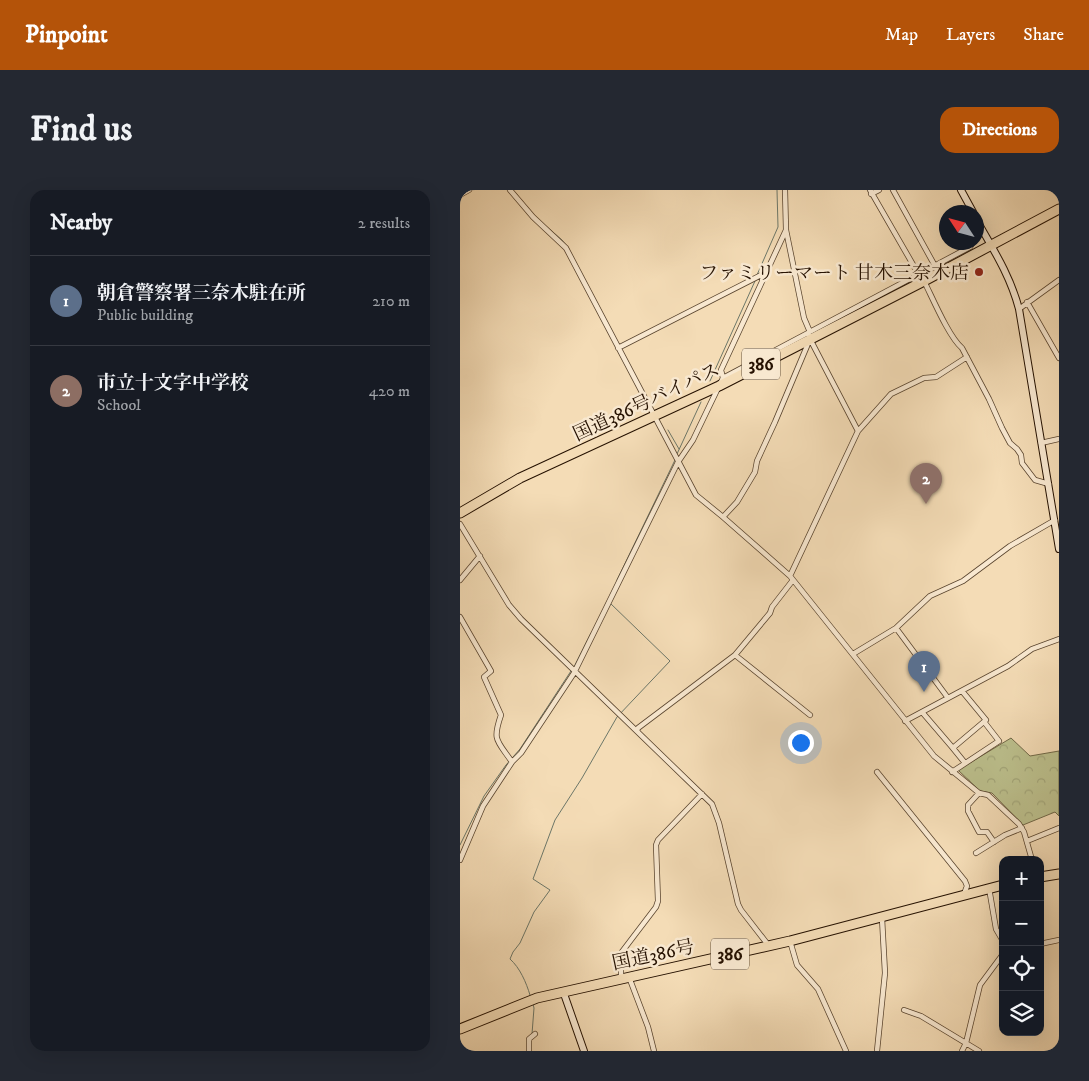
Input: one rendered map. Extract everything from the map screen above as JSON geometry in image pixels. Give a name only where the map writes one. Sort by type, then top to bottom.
[{"type":"highway","name":"国道386号バイパス","points":[[460,514],[520,478],[653,416],[921,277],[1059,209]]},
{"type":"highway","points":[[1044,876],[1059,874]]},
{"type":"highway","name":"国道386号","points":[[460,1029],[537,998],[790,941],[999,886]]},
{"type":"main road","points":[[960,190],[969,205]]},
{"type":"main road","points":[[984,232],[1013,287],[1019,309],[1059,549]]},
{"type":"main road","points":[[563,992],[584,1051]]},
{"type":"street","points":[[460,195],[470,190]]},
{"type":"street","points":[[510,190],[533,217],[566,248],[696,495],[723,516],[791,578],[934,756],[979,793],[988,795],[1022,828],[1031,856]]},
{"type":"street","points":[[784,190],[786,230],[804,318],[810,336],[858,431]]},
{"type":"street","points":[[879,190],[870,192],[921,277],[950,332],[967,357],[990,399],[1010,443],[1021,455],[1022,464],[1035,480],[1049,484]]},
{"type":"street","points":[[893,190],[935,266]]},
{"type":"street","points":[[460,860],[482,806],[512,762],[522,753],[574,673],[678,462],[693,440],[721,382],[721,370],[786,230]]},
{"type":"street","points":[[921,277],[935,266],[964,250]]},
{"type":"street","points":[[619,347],[767,272]]},
{"type":"street","points":[[1019,309],[1059,280]]},
{"type":"street","points":[[1027,302],[1059,358]]},
{"type":"street","points":[[723,516],[737,502],[755,472],[757,461],[810,336]]},
{"type":"street","points":[[637,731],[638,728],[735,655],[770,613],[791,578],[858,431],[891,394],[924,378],[936,377],[967,357]]},
{"type":"street","points":[[1041,443],[1059,439]]},
{"type":"street","points":[[460,524],[516,614],[574,673],[712,804],[719,823],[738,904],[769,946]]},
{"type":"street","points":[[853,654],[896,628],[930,596],[963,581],[1010,546],[1056,524]]},
{"type":"street","points":[[460,580],[480,556]]},
{"type":"street","points":[[460,617],[491,671],[484,676],[501,714],[496,730],[496,740],[512,762]]},
{"type":"street","points":[[896,628],[948,698]]},
{"type":"street","points":[[905,721],[1008,666],[1032,649],[1059,639]]},
{"type":"street","points":[[735,655],[810,715]]},
{"type":"street","points":[[953,772],[999,741],[984,723],[986,720],[962,691]]},
{"type":"street","points":[[922,712],[965,763]]},
{"type":"street","points":[[952,747],[984,723]]},
{"type":"street","points":[[877,772],[965,881],[967,886],[963,895]]},
{"type":"street","points":[[979,793],[968,805],[968,811],[979,832],[987,832],[994,842]]},
{"type":"street","points":[[654,1051],[648,1027],[625,977],[621,953],[656,908],[658,900],[656,845],[658,840],[702,794]]},
{"type":"street","points":[[976,853],[1022,828]]},
{"type":"street","points":[[1027,841],[1059,828]]},
{"type":"street","points":[[988,888],[996,930],[999,935]]},
{"type":"street","points":[[877,1051],[885,973],[882,918]]},
{"type":"street","points":[[1044,943],[1059,940]]},
{"type":"street","points":[[790,941],[797,965],[818,989],[846,1051]]},
{"type":"street","points":[[962,1051],[966,1044],[980,984],[999,959]]},
{"type":"street","points":[[904,1010],[921,1016],[979,1051]]},
{"type":"street","points":[[528,1051],[530,1038],[535,1035]]},
{"type":"green space","points":[[1011,738],[1030,756],[1059,751],[1059,816],[1055,812],[1023,825],[992,793],[980,791],[958,770]]},
{"type":"waterway","points":[[513,190],[529,209]]},
{"type":"waterway","points":[[757,275],[778,227],[777,190]]},
{"type":"waterway","points":[[547,227],[569,249]]},
{"type":"waterway","points":[[710,381],[755,281]]},
{"type":"waterway","points":[[677,454],[701,402]]},
{"type":"waterway","points":[[668,430],[679,449]]},
{"type":"waterway","points":[[617,580],[675,460]]},
{"type":"waterway","points":[[530,995],[527,985],[510,959],[520,943],[534,912],[550,890],[533,879],[555,820],[617,717],[670,661],[610,603]]},
{"type":"waterway","points":[[574,667],[591,633]]},
{"type":"waterway","points":[[460,845],[484,796],[520,749],[571,671]]},
{"type":"waterway","points":[[532,1034],[533,1004]]},
{"type":"place","name":"ファミリーマート 甘木三奈木店","points":[[979,272]]},
{"type":"place","name":"市立十文字中学校","points":[[926,504]]},
{"type":"place","name":"朝倉警察署三奈木駐在所","points":[[924,692]]}]
